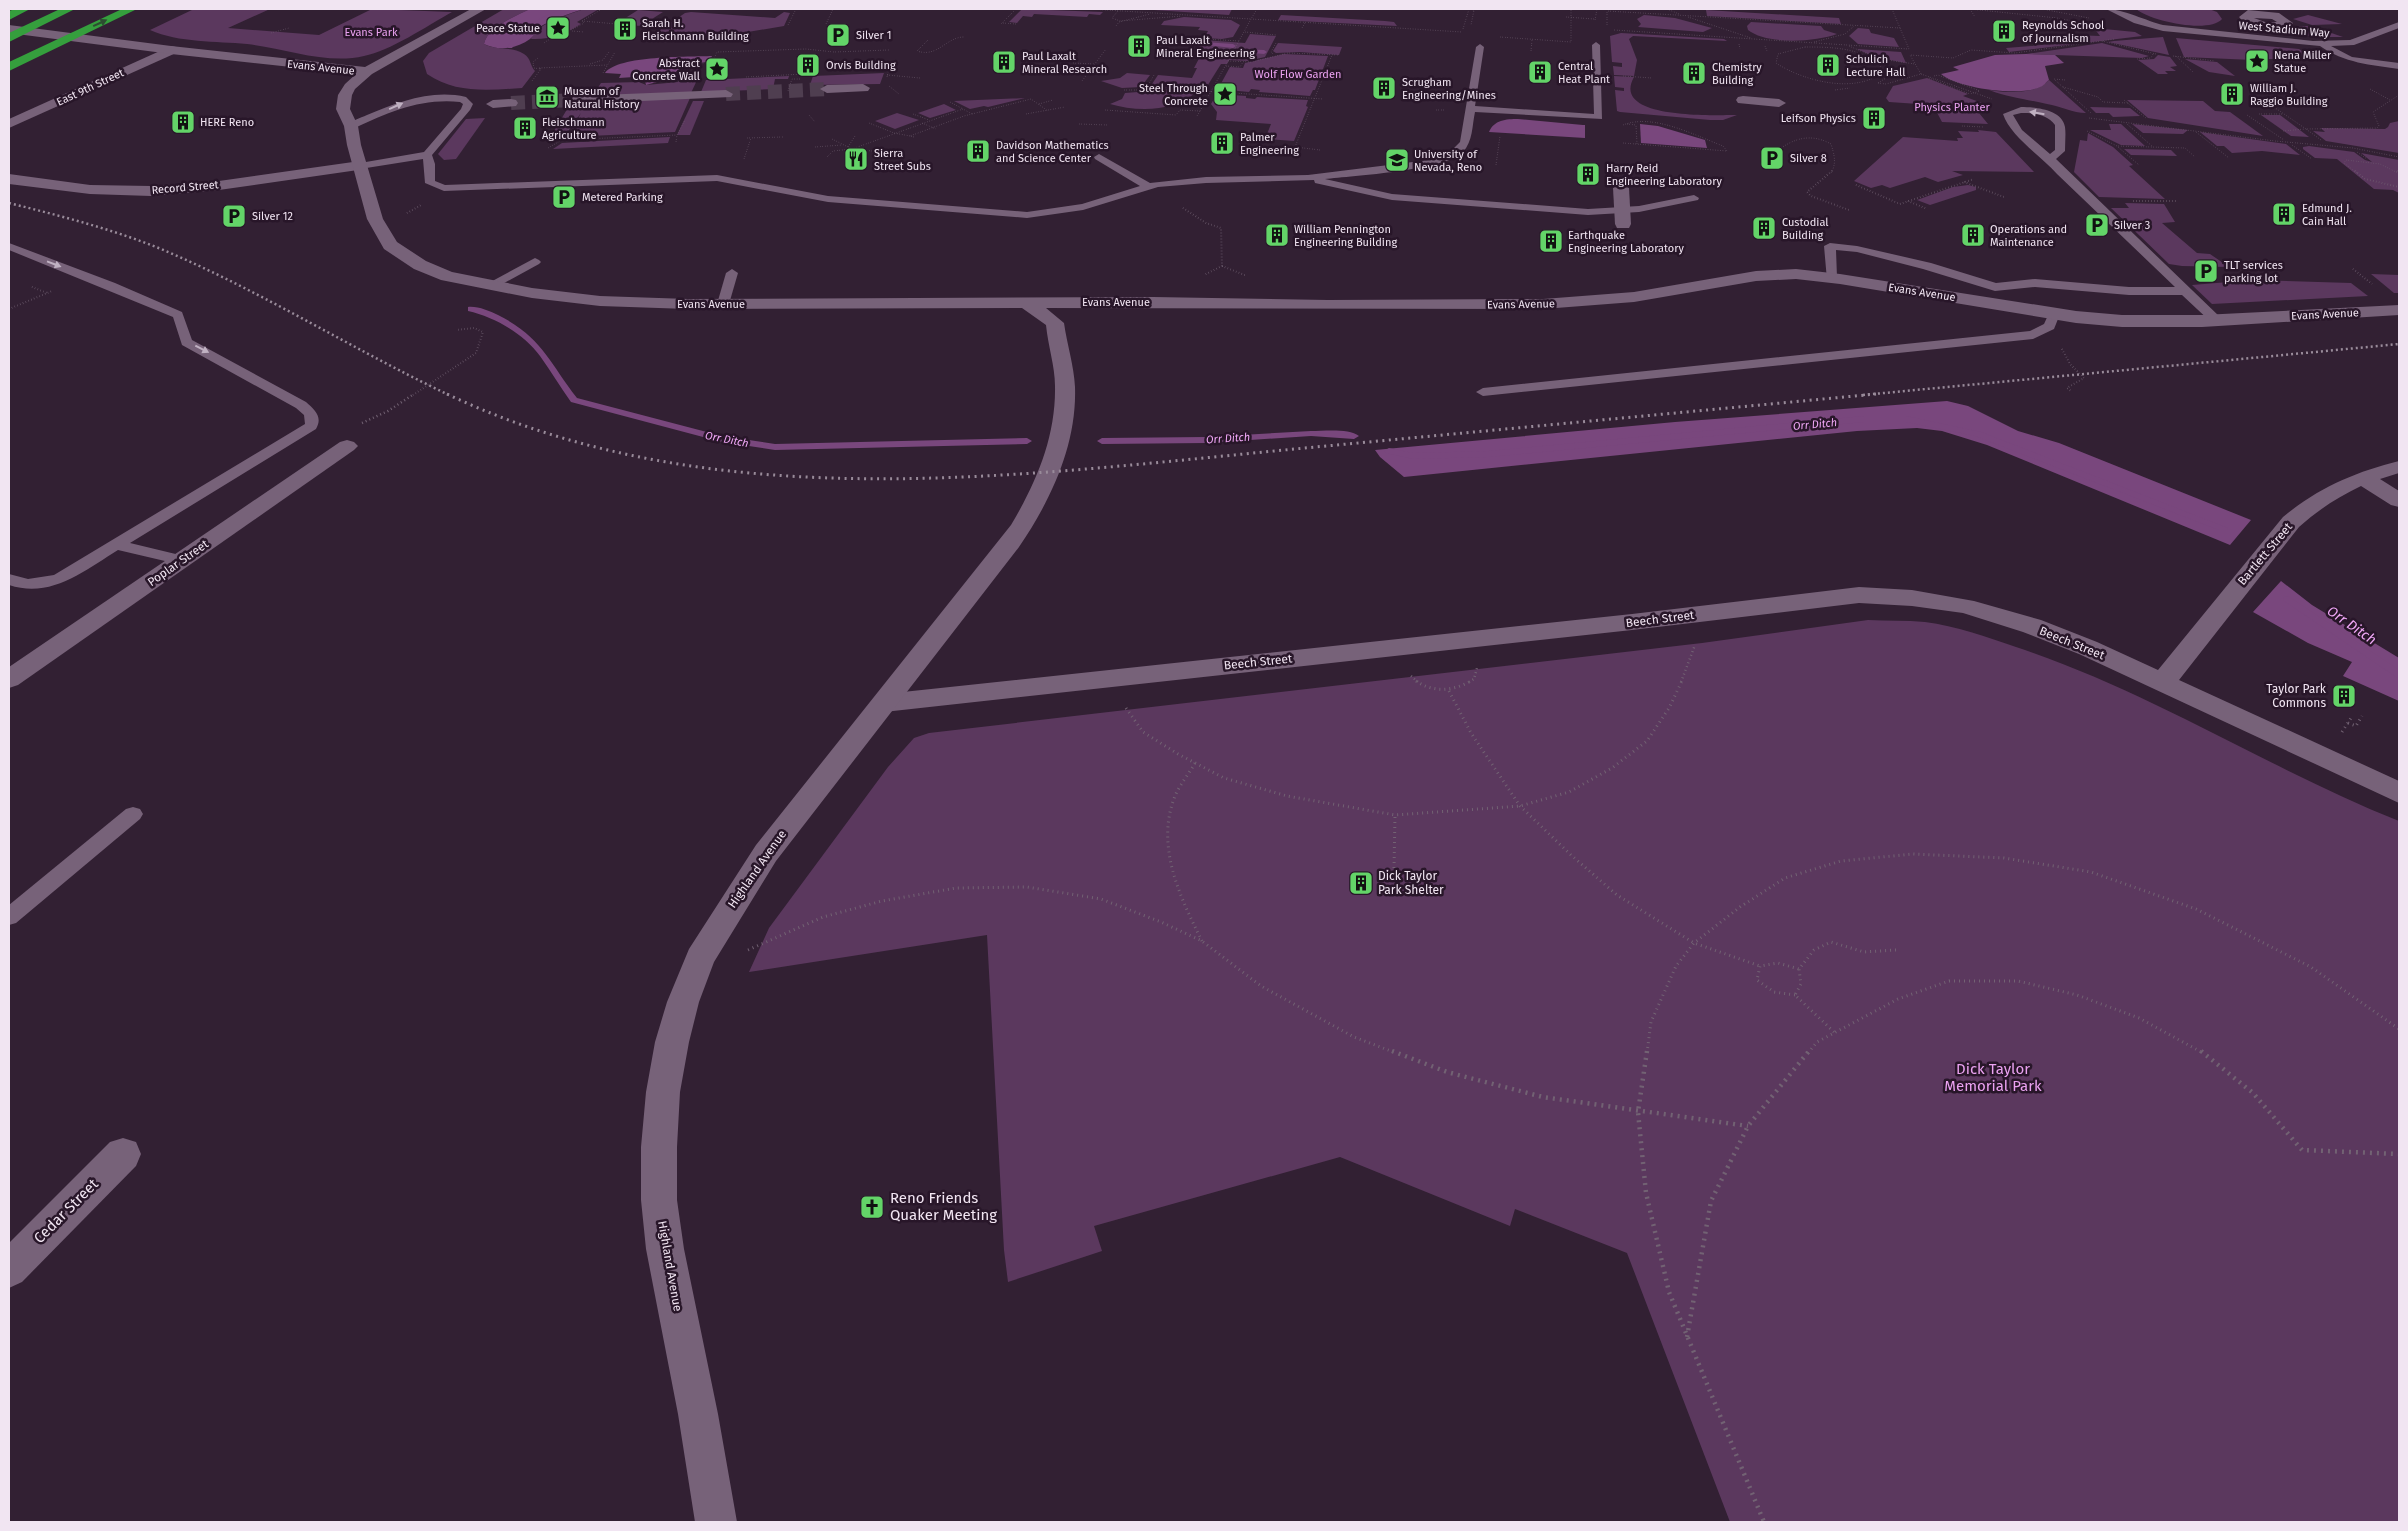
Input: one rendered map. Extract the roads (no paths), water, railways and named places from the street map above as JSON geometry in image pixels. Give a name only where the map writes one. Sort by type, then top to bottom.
[{"type":"highway","points":[[9,16],[24,9]]},
{"type":"highway","points":[[9,38],[69,9]]},
{"type":"highway","points":[[9,66],[131,9]]},
{"type":"street","points":[[367,71],[480,9]]},
{"type":"street","name":"Evans Avenue","points":[[9,29],[171,50],[367,71]]},
{"type":"street","name":"East 9th Street","points":[[9,124],[171,50]]},
{"type":"street","name":"Evans Avenue","points":[[367,71],[350,87],[342,109],[351,126],[354,145],[375,219],[390,245],[433,271],[491,286],[549,296],[600,301],[723,304],[1543,304],[1642,296],[1762,275],[1796,274],[1831,277],[2052,320],[2216,320],[2399,310]]},
{"type":"street","points":[[827,89],[863,88]]},
{"type":"street","points":[[575,100],[726,94]]},
{"type":"street","points":[[1743,100],[1780,102]]},
{"type":"street","points":[[493,104],[511,103]]},
{"type":"street","name":"Record Street","points":[[9,179],[57,187],[102,190],[171,190],[360,166]]},
{"type":"street","points":[[1621,188],[1623,224]]},
{"type":"street","name":"Highland Avenue","points":[[716,1522],[698,1414],[664,1249],[659,1200],[659,1147],[663,1092],[672,1042],[700,958],[726,912],[766,852],[1012,542],[1028,518],[1049,472],[1063,419],[1065,397],[1063,370],[1055,322],[1027,303]]},
{"type":"street","name":"Poplar Street","points":[[9,679],[182,560],[351,436]]},
{"type":"street","name":"Bartlett Street","points":[[2162,683],[2284,528],[2315,501],[2363,478],[2399,466]]},
{"type":"street","points":[[2363,478],[2399,500]]},
{"type":"street","name":"Beech Street","points":[[884,703],[1632,622],[1860,595],[1912,598],[1965,606],[2032,626],[2088,648],[2399,793]]},
{"type":"street","name":"Cedar Street","points":[[9,1269],[123,1154]]},
{"type":"lane","points":[[2110,9],[2163,28]]},
{"type":"lane","name":"West Stadium Way","points":[[2163,28],[2322,44],[2351,43],[2399,25]]},
{"type":"lane","points":[[2322,44],[2337,54],[2350,59],[2399,66]]},
{"type":"lane","points":[[1470,109],[1599,117],[1596,45]]},
{"type":"lane","points":[[427,155],[430,160],[430,183],[444,188],[717,178],[752,183],[828,200],[1014,215],[1046,214],[1084,207],[1148,186],[1206,180],[1308,178],[1430,163],[1451,157],[1459,151],[1465,142],[1480,47]]},
{"type":"lane","points":[[351,126],[405,102],[430,97],[450,96],[463,98],[468,104],[427,155],[360,166]]},
{"type":"lane","points":[[2050,159],[2060,150],[2060,125],[2058,121],[2054,117],[2037,112],[2018,111],[2008,114],[2012,123],[2037,149],[2050,159],[2061,172],[2216,320]]},
{"type":"lane","points":[[1099,157],[1148,186]]},
{"type":"lane","points":[[1308,178],[1392,197],[1588,212],[1639,209],[1694,198]]},
{"type":"lane","points":[[9,246],[111,286],[178,315],[182,321],[183,335],[187,342],[301,404],[312,415],[311,426],[60,579],[37,586],[20,584],[9,579]]},
{"type":"lane","points":[[1831,277],[1830,246],[1857,249],[1927,266],[1995,288],[2035,283],[2128,291],[2184,291]]},
{"type":"lane","points":[[491,286],[535,262]]},
{"type":"lane","points":[[723,304],[732,273]]},
{"type":"lane","points":[[1483,392],[2002,339],[2033,335],[2052,320]]},
{"type":"lane","points":[[116,545],[182,560]]},
{"type":"lane","points":[[9,917],[133,814]]},
{"type":"waterway","name":"Orr Ditch","points":[[510,47],[535,23],[567,9]]},
{"type":"waterway","points":[[1206,43],[1233,46]]},
{"type":"waterway","points":[[1241,50],[1264,52]]},
{"type":"waterway","name":"Orr Ditch","points":[[471,309],[500,320],[537,347],[574,400],[722,439],[775,447],[1027,441]]},
{"type":"waterway","name":"Orr Ditch","points":[[1389,451],[1413,456],[1489,454],[1864,419],[1906,419],[1978,434],[2223,528]]},
{"type":"waterway","name":"Orr Ditch","points":[[1102,441],[1206,440],[1311,433],[1354,436]]},
{"type":"waterway","name":"Orr Ditch","points":[[2288,599],[2399,675]]},
{"type":"tunnel","points":[[726,94],[827,89]]},
{"type":"tunnel","points":[[511,103],[575,100]]},
{"type":"railway","points":[[9,203],[105,229],[143,242],[198,265],[447,394]]},
{"type":"railway","points":[[1863,395],[2399,344]]},
{"type":"railway","points":[[447,394],[549,434],[654,460],[761,474],[870,479],[979,476],[1088,469],[1876,394]]},
{"type":"place","name":"Peace Statue","points":[[558,28]]},
{"type":"place","name":"Sarah H. Fleischmann Building","points":[[625,29]]},
{"type":"place","name":"Reynolds School of Journalism","points":[[2004,31]]},
{"type":"place","name":"Silver 1","points":[[838,35]]},
{"type":"place","name":"Paul Laxalt Mineral Engineering","points":[[1139,46]]},
{"type":"place","name":"Nena Miller Statue","points":[[2257,61]]},
{"type":"place","name":"Paul Laxalt Mineral Research","points":[[1004,62]]},
{"type":"place","name":"Orvis Building","points":[[808,65]]},
{"type":"place","name":"Schulich Lecture Hall","points":[[1828,65]]},
{"type":"place","name":"Abstract Concrete Wall","points":[[717,69]]},
{"type":"place","name":"Central Heat Plant","points":[[1540,72]]},
{"type":"place","name":"Chemistry Building","points":[[1694,73]]},
{"type":"place","name":"Scrugham Engineering/Mines","points":[[1384,88]]},
{"type":"place","name":"Steel Through Concrete","points":[[1225,94]]},
{"type":"place","name":"William J. Raggio Building","points":[[2232,94]]},
{"type":"place","name":"Museum of Natural History","points":[[547,97]]},
{"type":"place","name":"Leifson Physics","points":[[1874,118]]},
{"type":"place","name":"HERE Reno","points":[[183,122]]},
{"type":"place","name":"Fleischmann Agriculture","points":[[525,128]]},
{"type":"place","name":"Palmer Engineering","points":[[1222,143]]},
{"type":"place","name":"Davidson Mathematics and Science Center","points":[[978,151]]},
{"type":"place","name":"Silver 8","points":[[1772,158]]},
{"type":"place","name":"Sierra Street Subs","points":[[856,159]]},
{"type":"place","name":"University of Nevada, Reno","points":[[1397,160]]},
{"type":"place","name":"Harry Reid Engineering Laboratory","points":[[1588,174]]},
{"type":"place","name":"Metered Parking","points":[[564,197]]},
{"type":"place","name":"Edmund J. Cain Hall","points":[[2284,214]]},
{"type":"place","name":"Silver 12","points":[[234,216]]},
{"type":"place","name":"Silver 3","points":[[2097,225]]},
{"type":"place","name":"Custodial Building","points":[[1764,228]]},
{"type":"place","name":"William Pennington Engineering Building","points":[[1277,235]]},
{"type":"place","name":"Operations and Maintenance","points":[[1973,235]]},
{"type":"place","name":"Earthquake Engineering Laboratory","points":[[1551,241]]},
{"type":"place","name":"TLT services parking lot","points":[[2206,271]]},
{"type":"place","name":"Taylor Park Commons","points":[[2344,696]]},
{"type":"place","name":"Dick Taylor Park Shelter","points":[[1361,883]]},
{"type":"place","name":"Reno Friends Quaker Meeting","points":[[872,1207]]},
{"type":"park label","name":"Evans Park","points":[[371,32]]},
{"type":"park label","name":"Wolf Flow Garden","points":[[1298,74]]},
{"type":"park label","name":"Physics Planter","points":[[1952,107]]},
{"type":"park label","name":"Dick Taylor Memorial Park","points":[[1993,1078]]}]
